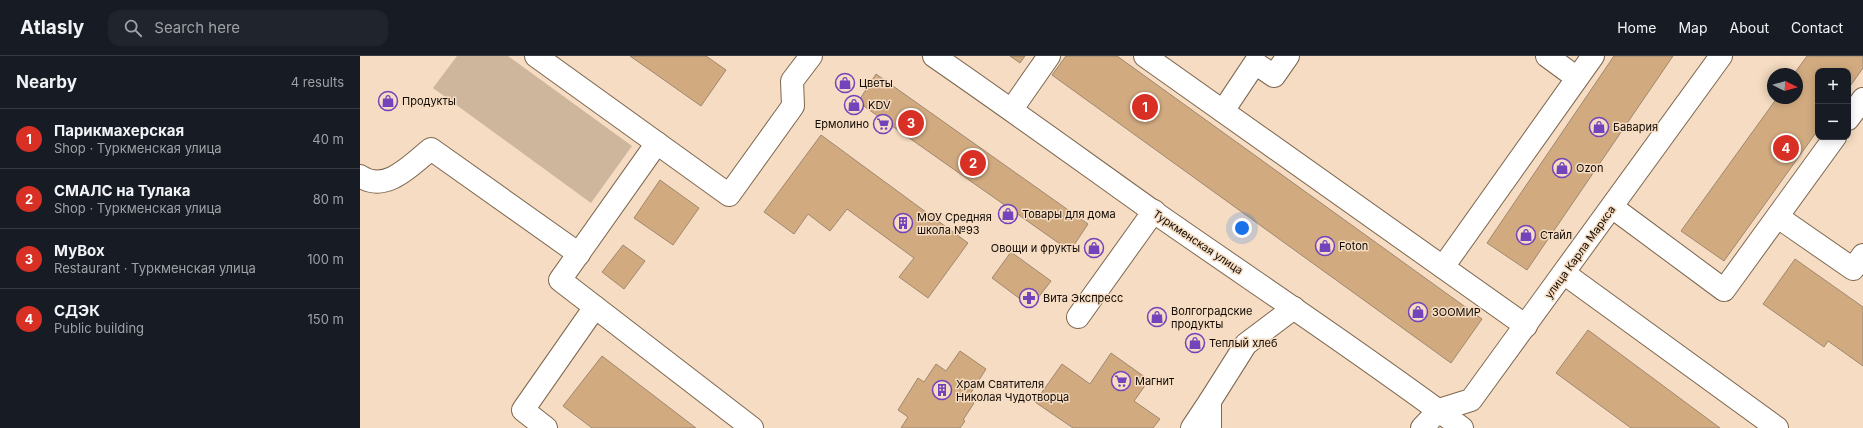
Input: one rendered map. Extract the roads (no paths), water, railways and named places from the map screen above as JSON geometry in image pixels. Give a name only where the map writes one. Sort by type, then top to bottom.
[{"type":"street","points":[[536,56],[730,195],[793,106],[792,81],[811,56]]},
{"type":"street","name":"Туркменская улица","points":[[934,56],[1012,109],[1154,211],[1439,410],[1462,428]]},
{"type":"street","points":[[1012,109],[1049,56]]},
{"type":"street","points":[[1146,56],[1526,326]]},
{"type":"street","points":[[1222,111],[1255,63],[1274,76],[1288,56]]},
{"type":"street","points":[[1547,56],[1577,78]]},
{"type":"street","points":[[1443,267],[1593,56]]},
{"type":"street","name":"улица Карла Маркса","points":[[1422,428],[1439,410],[1471,400],[1565,274],[1721,56]]},
{"type":"street","points":[[1851,115],[1863,99]]},
{"type":"street","points":[[1612,207],[1724,290],[1833,140]]},
{"type":"street","points":[[657,143],[560,280],[752,428]]},
{"type":"street","points":[[360,176],[377,182],[393,179],[431,149],[579,254]]},
{"type":"street","points":[[1078,317],[1154,211]]},
{"type":"street","points":[[1778,216],[1853,269],[1863,254]]},
{"type":"street","points":[[1565,274],[1777,428]]},
{"type":"street","points":[[546,428],[523,410],[595,307]]},
{"type":"street","points":[[1192,428],[1246,344],[1294,308]]},
{"type":"street","points":[[1210,400],[1210,428]]},
{"type":"place","name":"Цветы","points":[[845,83]]},
{"type":"place","name":"Продукты","points":[[388,101]]},
{"type":"place","name":"KDV","points":[[854,105]]},
{"type":"place","name":"Парикмахерская","points":[[1145,107]]},
{"type":"place","name":"MyBox","points":[[911,123]]},
{"type":"place","name":"Ермолино","points":[[883,124]]},
{"type":"place","name":"Бавария","points":[[1599,127]]},
{"type":"place","name":"СДЭК","points":[[1786,148]]},
{"type":"place","name":"СМАЛС на Тулака","points":[[973,163]]},
{"type":"place","name":"Ozon","points":[[1562,168]]},
{"type":"place","name":"Товары для дома","points":[[1008,214]]},
{"type":"place","name":"МОУ Средняя школа №93","points":[[903,223]]},
{"type":"place","name":"Стайл","points":[[1526,235]]},
{"type":"place","name":"Foton","points":[[1325,246]]},
{"type":"place","name":"Овощи и фрукты","points":[[1094,248]]},
{"type":"place","name":"Вита Экспресс","points":[[1029,298]]},
{"type":"place","name":"ЗООМИР","points":[[1418,312]]},
{"type":"place","name":"Волгоградские продукты","points":[[1157,317]]},
{"type":"place","name":"Теплый хлеб","points":[[1195,343]]},
{"type":"place","name":"Магнит","points":[[1121,381]]},
{"type":"place","name":"Храм Святителя Николая Чудотворца","points":[[942,390]]}]
